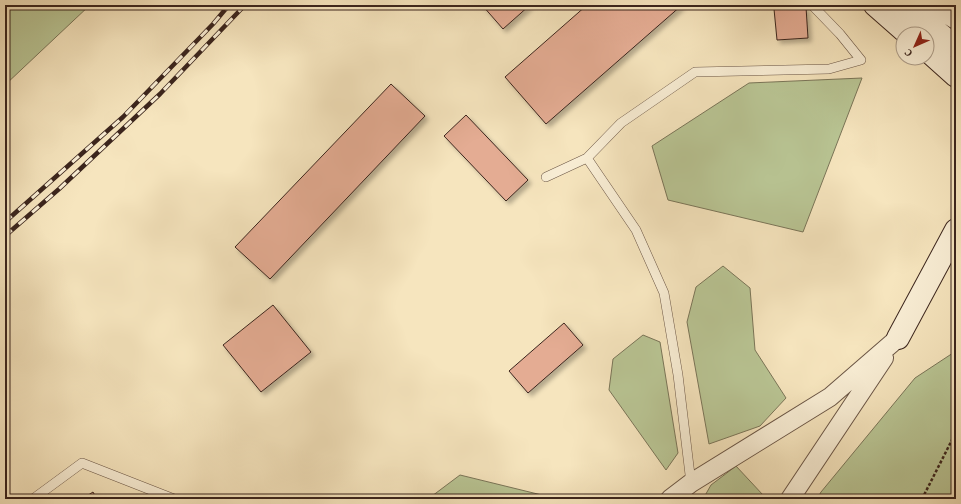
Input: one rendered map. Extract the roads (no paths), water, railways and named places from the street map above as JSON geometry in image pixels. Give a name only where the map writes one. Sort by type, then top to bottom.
[{"type":"street","points":[[875,5],[899,26]]},
{"type":"street","points":[[904,5],[956,47]]},
{"type":"street","points":[[936,5],[956,18]]},
{"type":"street","points":[[935,57],[956,76]]},
{"type":"street","points":[[790,499],[898,338],[956,230]]},
{"type":"street","points":[[670,499],[691,483],[830,397],[898,338]]},
{"type":"lane","points":[[546,176],[587,158],[621,123],[695,72],[830,69],[862,60],[840,34],[812,5]]},
{"type":"lane","points":[[587,158],[636,230],[664,293],[678,375],[691,483]]},
{"type":"lane","points":[[33,499],[82,463],[174,499]]},
{"type":"railway","points":[[5,222],[123,117],[213,24],[229,5]]},
{"type":"railway","points":[[5,236],[59,189],[160,94],[245,5]]}]
